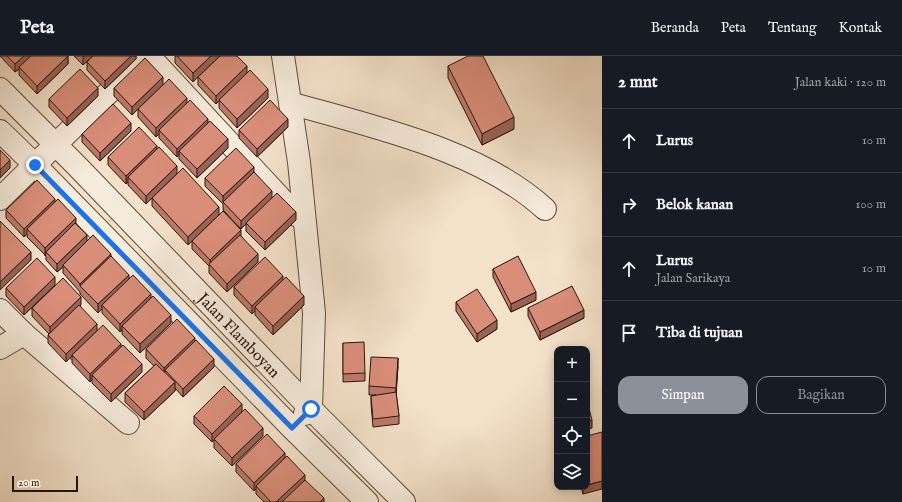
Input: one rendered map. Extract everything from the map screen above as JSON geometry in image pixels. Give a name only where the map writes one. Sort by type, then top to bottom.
[{"type":"street","points":[[0,199],[148,56],[305,225]]},
{"type":"street","points":[[284,56],[299,162],[314,313],[311,409],[292,428]]},
{"type":"street","name":"Jalan Flamboyan","points":[[0,89],[77,166],[311,409],[404,502]]},
{"type":"street","points":[[290,103],[390,132],[452,153],[512,184],[545,209]]},
{"type":"street","points":[[0,131],[292,428],[367,502]]},
{"type":"street","points":[[0,310],[24,334],[128,423]]},
{"type":"street","points":[[0,348],[24,334]]},
{"type":"building","points":[[7,56],[24,56],[15,64]]},
{"type":"building","points":[[31,56],[68,56],[37,86],[19,67]]},
{"type":"building","points":[[93,56],[131,56],[105,81],[87,62]]},
{"type":"building","points":[[177,56],[211,56],[193,73]]},
{"type":"building","points":[[220,56],[237,56],[247,66],[216,96],[198,77]]},
{"type":"building","points":[[468,56],[483,56],[514,117],[482,134],[448,66]]},
{"type":"building","points":[[145,58],[163,77],[132,107],[114,88]]},
{"type":"building","points":[[80,69],[98,88],[67,118],[49,99]]},
{"type":"building","points":[[250,70],[268,89],[237,119],[219,100]]},
{"type":"building","points":[[169,79],[187,98],[156,128],[138,109]]},
{"type":"building","points":[[190,100],[208,119],[177,149],[159,130]]},
{"type":"building","points":[[270,100],[288,119],[257,149],[239,130]]},
{"type":"building","points":[[113,104],[131,123],[100,153],[82,134]]},
{"type":"building","points":[[210,121],[228,139],[197,169],[179,151]]},
{"type":"building","points":[[139,127],[157,146],[126,176],[108,157]]},
{"type":"building","points":[[159,147],[177,166],[146,196],[128,177]]},
{"type":"building","points":[[236,148],[254,167],[223,196],[205,178]]},
{"type":"building","points":[[0,150],[10,160],[0,170]]},
{"type":"building","points":[[183,168],[219,207],[188,237],[152,198]]},
{"type":"building","points":[[254,172],[272,191],[241,221],[223,202]]},
{"type":"building","points":[[37,180],[55,199],[24,229],[6,210]]},
{"type":"building","points":[[277,193],[296,212],[265,242],[246,223]]},
{"type":"building","points":[[58,199],[76,218],[45,248],[27,229]]},
{"type":"building","points":[[223,211],[241,230],[210,260],[192,241]]},
{"type":"building","points":[[0,221],[31,252],[0,282]]},
{"type":"building","points":[[75,223],[87,235],[57,264],[46,252]]},
{"type":"building","points":[[93,235],[111,254],[80,284],[63,265]]},
{"type":"building","points":[[240,235],[258,254],[227,284],[209,264]]},
{"type":"building","points":[[111,256],[129,275],[98,304],[80,286]]},
{"type":"building","points":[[518,256],[536,292],[511,304],[493,269]]},
{"type":"building","points":[[265,257],[283,276],[252,306],[234,287]]},
{"type":"building","points":[[37,258],[55,277],[24,307],[6,288]]},
{"type":"building","points":[[133,275],[151,294],[120,324],[102,305]]},
{"type":"building","points":[[286,277],[304,296],[273,326],[255,307]]},
{"type":"building","points":[[63,278],[81,297],[50,327],[32,308]]},
{"type":"building","points":[[572,286],[584,310],[540,332],[528,308]]},
{"type":"building","points":[[477,289],[497,320],[477,334],[456,302]]},
{"type":"building","points":[[153,296],[171,315],[140,344],[122,326]]},
{"type":"building","points":[[79,305],[97,324],[66,354],[48,335]]},
{"type":"building","points":[[177,319],[195,338],[164,368],[146,349]]},
{"type":"building","points":[[103,325],[121,344],[90,374],[72,355]]},
{"type":"building","points":[[196,340],[214,359],[183,389],[165,370]]},
{"type":"building","points":[[364,342],[365,373],[343,374],[343,343]]},
{"type":"building","points":[[123,345],[142,364],[111,394],[92,375]]},
{"type":"building","points":[[371,357],[398,358],[396,388],[369,386]]},
{"type":"building","points":[[156,364],[175,382],[144,412],[125,393]]},
{"type":"building","points":[[224,386],[242,404],[212,434],[194,416]]},
{"type":"building","points":[[396,392],[399,416],[373,419],[371,396]]},
{"type":"building","points":[[245,409],[263,428],[232,458],[214,439]]},
{"type":"building","points":[[602,432],[602,481],[590,484],[590,454],[590,435]]},
{"type":"building","points":[[267,434],[285,453],[254,483],[236,464]]},
{"type":"building","points":[[287,456],[305,475],[276,502],[271,502],[256,486]]},
{"type":"building","points":[[305,480],[324,498],[320,502],[282,502]]},
{"type":"route","points":[[35,165],[292,428],[311,409]]}]
